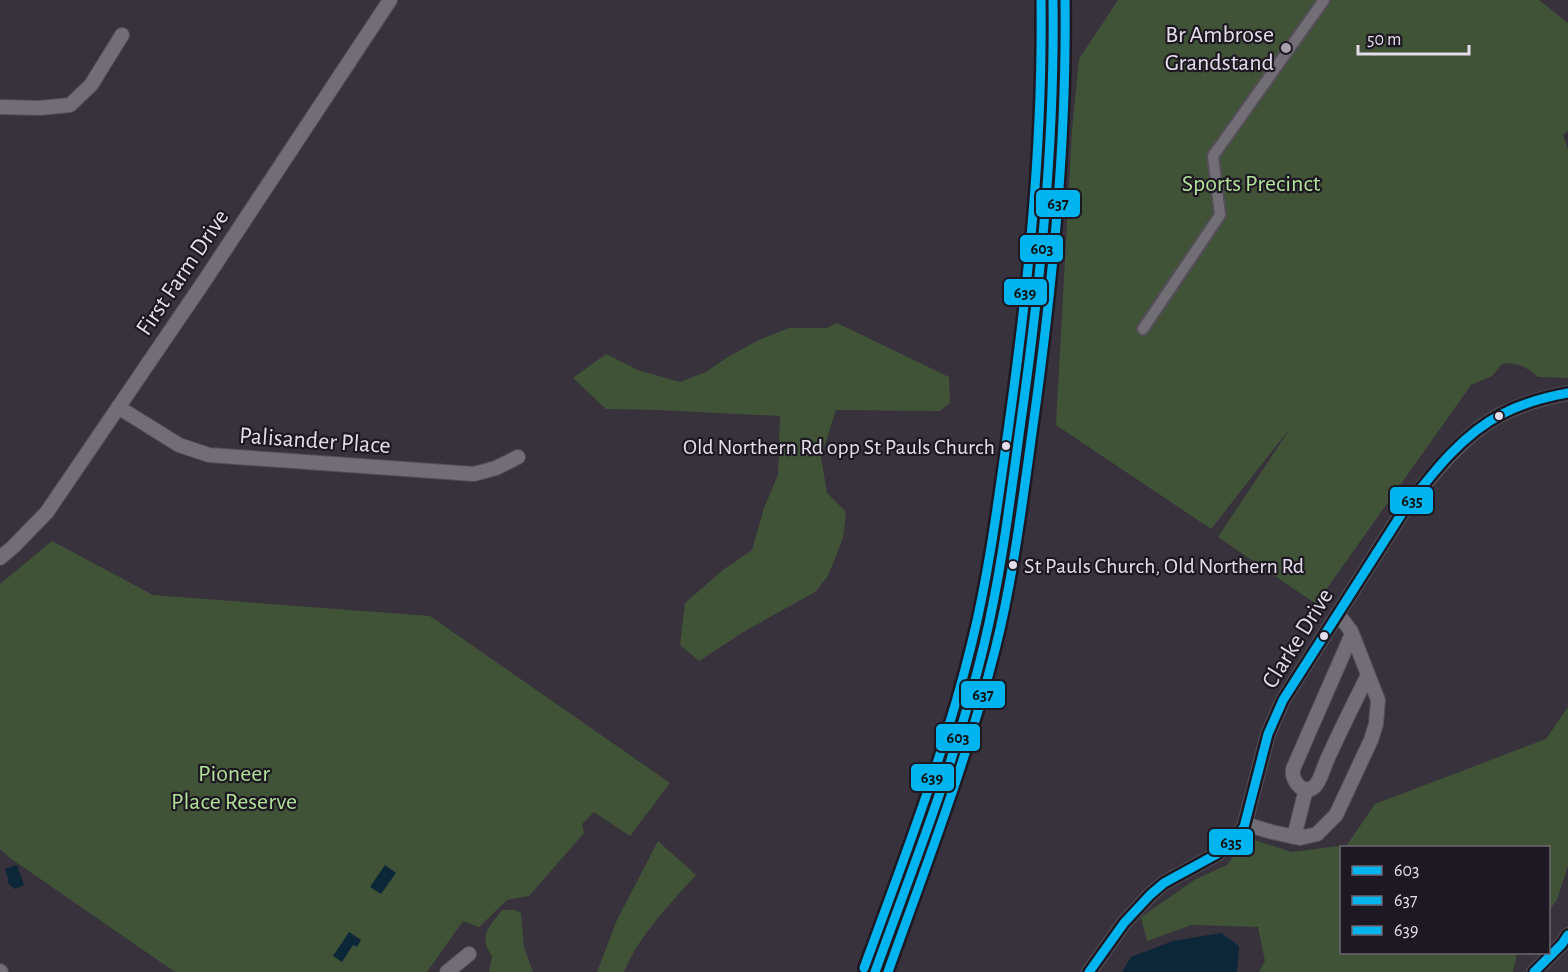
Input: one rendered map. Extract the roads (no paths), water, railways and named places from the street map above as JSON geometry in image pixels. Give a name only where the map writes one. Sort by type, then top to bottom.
[{"type":"main road","points":[[875,972],[962,722],[991,612],[1007,521],[1034,322],[1051,101],[1053,0]]},
{"type":"street","name":"First Farm Drive","points":[[0,558],[47,512],[198,290],[390,0]]},
{"type":"street","points":[[1143,329],[1220,214],[1213,156],[1324,0]]},
{"type":"street","points":[[0,107],[39,108],[70,105],[91,85],[122,35]]},
{"type":"street","name":"Clarke Drive","points":[[1089,972],[1124,923],[1150,895],[1164,883],[1217,854],[1232,841],[1245,824],[1268,734],[1283,700],[1404,510],[1450,454],[1501,415],[1568,393]]},
{"type":"street","name":"Palisander Place","points":[[118,407],[179,445],[209,455],[474,474],[496,468],[518,457]]},
{"type":"street","points":[[1245,824],[1300,838],[1317,834],[1336,815],[1371,740],[1376,724],[1378,700],[1352,634],[1338,614]]},
{"type":"street","points":[[1352,634],[1293,769],[1292,776],[1297,785],[1303,789],[1311,789],[1316,785],[1368,675]]},
{"type":"street","points":[[1294,837],[1306,789]]},
{"type":"street","points":[[1534,972],[1562,944],[1568,934]]},
{"type":"street","points":[[447,972],[469,954]]},
{"type":"water","points":[[17,865],[24,885],[15,889],[8,883],[5,869]]},
{"type":"water","points":[[385,865],[396,873],[381,894],[370,887]]},
{"type":"water","points":[[349,932],[361,940],[357,947],[353,945],[342,962],[333,956]]},
{"type":"water","points":[[1221,933],[1239,946],[1237,972],[1122,972],[1131,957],[1173,941]]},
{"type":"place","name":"Br Ambrose Grandstand","points":[[1286,48]]},
{"type":"place","name":"Old Northern Rd opp St Pauls Church","points":[[1006,446]]},
{"type":"place","name":"St Pauls Church, Old Northern Rd","points":[[1013,565]]},
{"type":"park label","name":"Sports Precinct","points":[[1251,183]]},
{"type":"park label","name":"Pioneer Place Reserve","points":[[234,787]]}]
